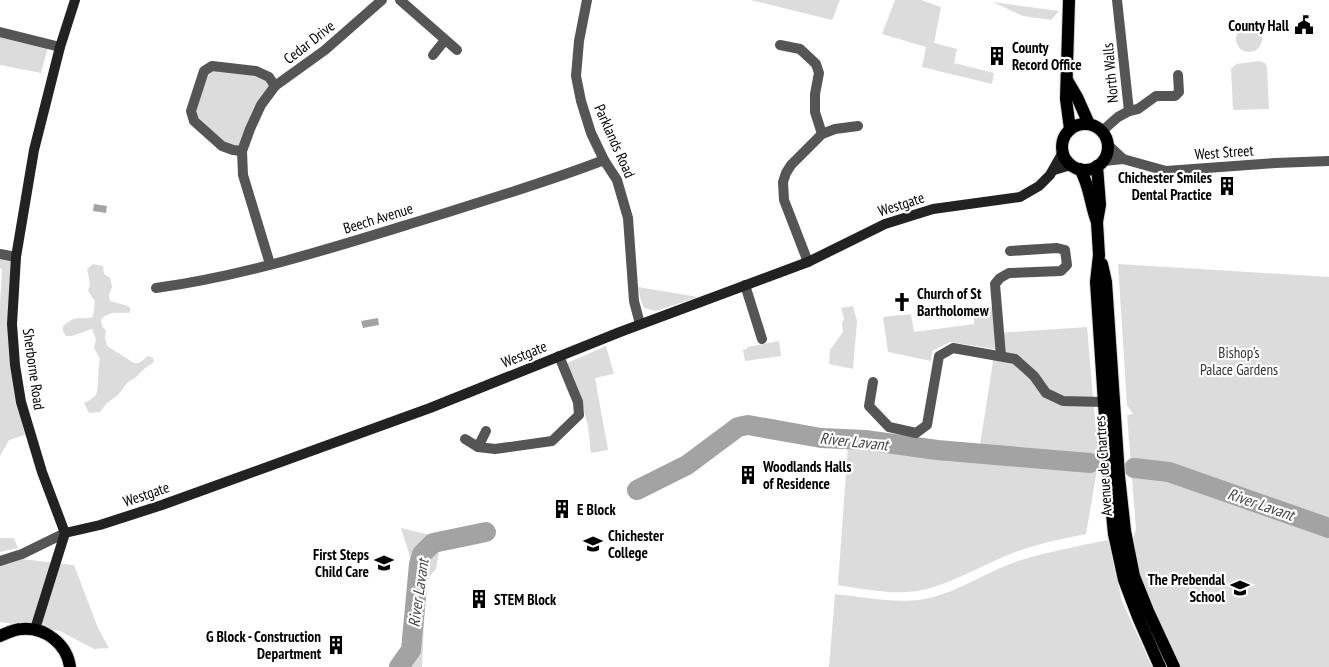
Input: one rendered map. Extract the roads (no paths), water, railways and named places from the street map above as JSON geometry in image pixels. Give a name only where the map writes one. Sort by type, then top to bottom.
[{"type":"main road","points":[[1069,0],[1066,99],[1070,129]]},
{"type":"main road","points":[[1068,80],[1078,96],[1089,124]]},
{"type":"main road","points":[[1089,124],[1102,131],[1108,145],[1106,156],[1092,169],[1076,167],[1066,159],[1063,152],[1063,139],[1070,129],[1089,124]]},
{"type":"main road","name":"Avenue de Chartres","points":[[1100,163],[1100,205],[1097,222],[1099,254],[1096,282],[1114,534],[1124,580],[1160,667]]},
{"type":"main road","name":"Avenue de Chartres","points":[[1076,167],[1088,186],[1091,206],[1097,222]]},
{"type":"main road","name":"Avenue de Chartres","points":[[1099,254],[1106,282],[1119,476],[1125,531],[1134,576],[1174,667]]},
{"type":"main road","points":[[4,632],[23,629],[47,634],[57,641],[65,651],[70,667]]},
{"type":"street","name":"Sherborne Road","points":[[65,533],[42,472],[21,402],[15,365],[12,324],[16,258],[34,150],[60,47],[75,0]]},
{"type":"street","name":"Cedar Drive","points":[[270,264],[243,175],[242,151],[250,129],[261,105],[275,86],[325,50],[382,0]]},
{"type":"street","points":[[400,0],[457,50]]},
{"type":"street","name":"Parklands Road","points":[[587,0],[578,41],[576,76],[581,101],[591,133],[604,160],[617,180],[628,218],[634,301],[640,324]]},
{"type":"street","name":"North Walls","points":[[1102,131],[1129,111],[1117,0]]},
{"type":"street","points":[[0,32],[60,47]]},
{"type":"street","points":[[433,55],[445,40]]},
{"type":"street","points":[[780,45],[800,49],[816,64],[819,73],[814,94],[815,112],[822,134]]},
{"type":"street","points":[[242,151],[222,146],[194,121],[191,111],[204,71],[212,66],[256,71],[269,77],[275,86]]},
{"type":"street","points":[[1129,111],[1138,109],[1156,96],[1174,96],[1179,92],[1178,75]]},
{"type":"street","points":[[808,262],[784,200],[783,182],[786,173],[791,165],[822,134],[835,129],[858,126]]},
{"type":"street","name":"West Street","points":[[1108,145],[1123,158],[1166,171],[1329,161]]},
{"type":"street","name":"Westgate","points":[[0,561],[20,556],[65,533],[100,525],[162,505],[430,408],[640,324],[808,262],[885,224],[953,206],[1020,197],[1040,186],[1054,170],[1063,152]]},
{"type":"street","name":"West Street","points":[[1100,163],[1123,158]]},
{"type":"street","name":"Beech Avenue","points":[[156,288],[190,284],[337,246],[482,201],[604,160]]},
{"type":"street","points":[[1054,170],[1076,167]]},
{"type":"street","points":[[1001,356],[995,284],[1000,278],[1009,273],[1061,271],[1067,265],[1065,250],[1057,248],[1010,251]]},
{"type":"street","points":[[0,254],[16,258]]},
{"type":"street","points":[[745,285],[762,339]]},
{"type":"street","points":[[873,382],[869,406],[889,427],[916,432],[927,425],[939,356],[953,348],[1015,359],[1034,376],[1046,393],[1063,401],[1104,402]]},
{"type":"street","points":[[465,440],[478,448],[495,449],[552,441],[578,415],[578,402],[558,356]]},
{"type":"street","points":[[478,448],[486,431]]},
{"type":"street","points":[[35,630],[65,533]]},
{"type":"waterway","name":"River Lavant","points":[[637,490],[687,465],[738,427],[748,425],[821,438],[865,440],[937,450],[1090,463]]},
{"type":"waterway","name":"River Lavant","points":[[1134,468],[1169,472],[1329,528]]},
{"type":"waterway","name":"River Lavant","points":[[399,667],[411,650],[419,564],[422,554],[433,543],[486,532]]},
{"type":"place","name":"County Hall","points":[[1304,25]]},
{"type":"place","name":"County Record Office","points":[[997,56]]},
{"type":"place","name":"Chichester Smiles Dental Practice","points":[[1227,186]]},
{"type":"place","name":"Church of St Bartholomew","points":[[902,302]]},
{"type":"place","name":"Woodlands Halls of Residence","points":[[748,475]]},
{"type":"place","name":"E Block","points":[[562,509]]},
{"type":"place","name":"Chichester College","points":[[593,544]]},
{"type":"place","name":"First Steps Child Care","points":[[384,563]]},
{"type":"place","name":"The Prebendal School","points":[[1240,588]]},
{"type":"place","name":"STEM Block","points":[[479,599]]},
{"type":"place","name":"G Block - Construction Department","points":[[336,645]]},
{"type":"park label","name":"Bishop's Palace Gardens","points":[[1239,360]]}]
